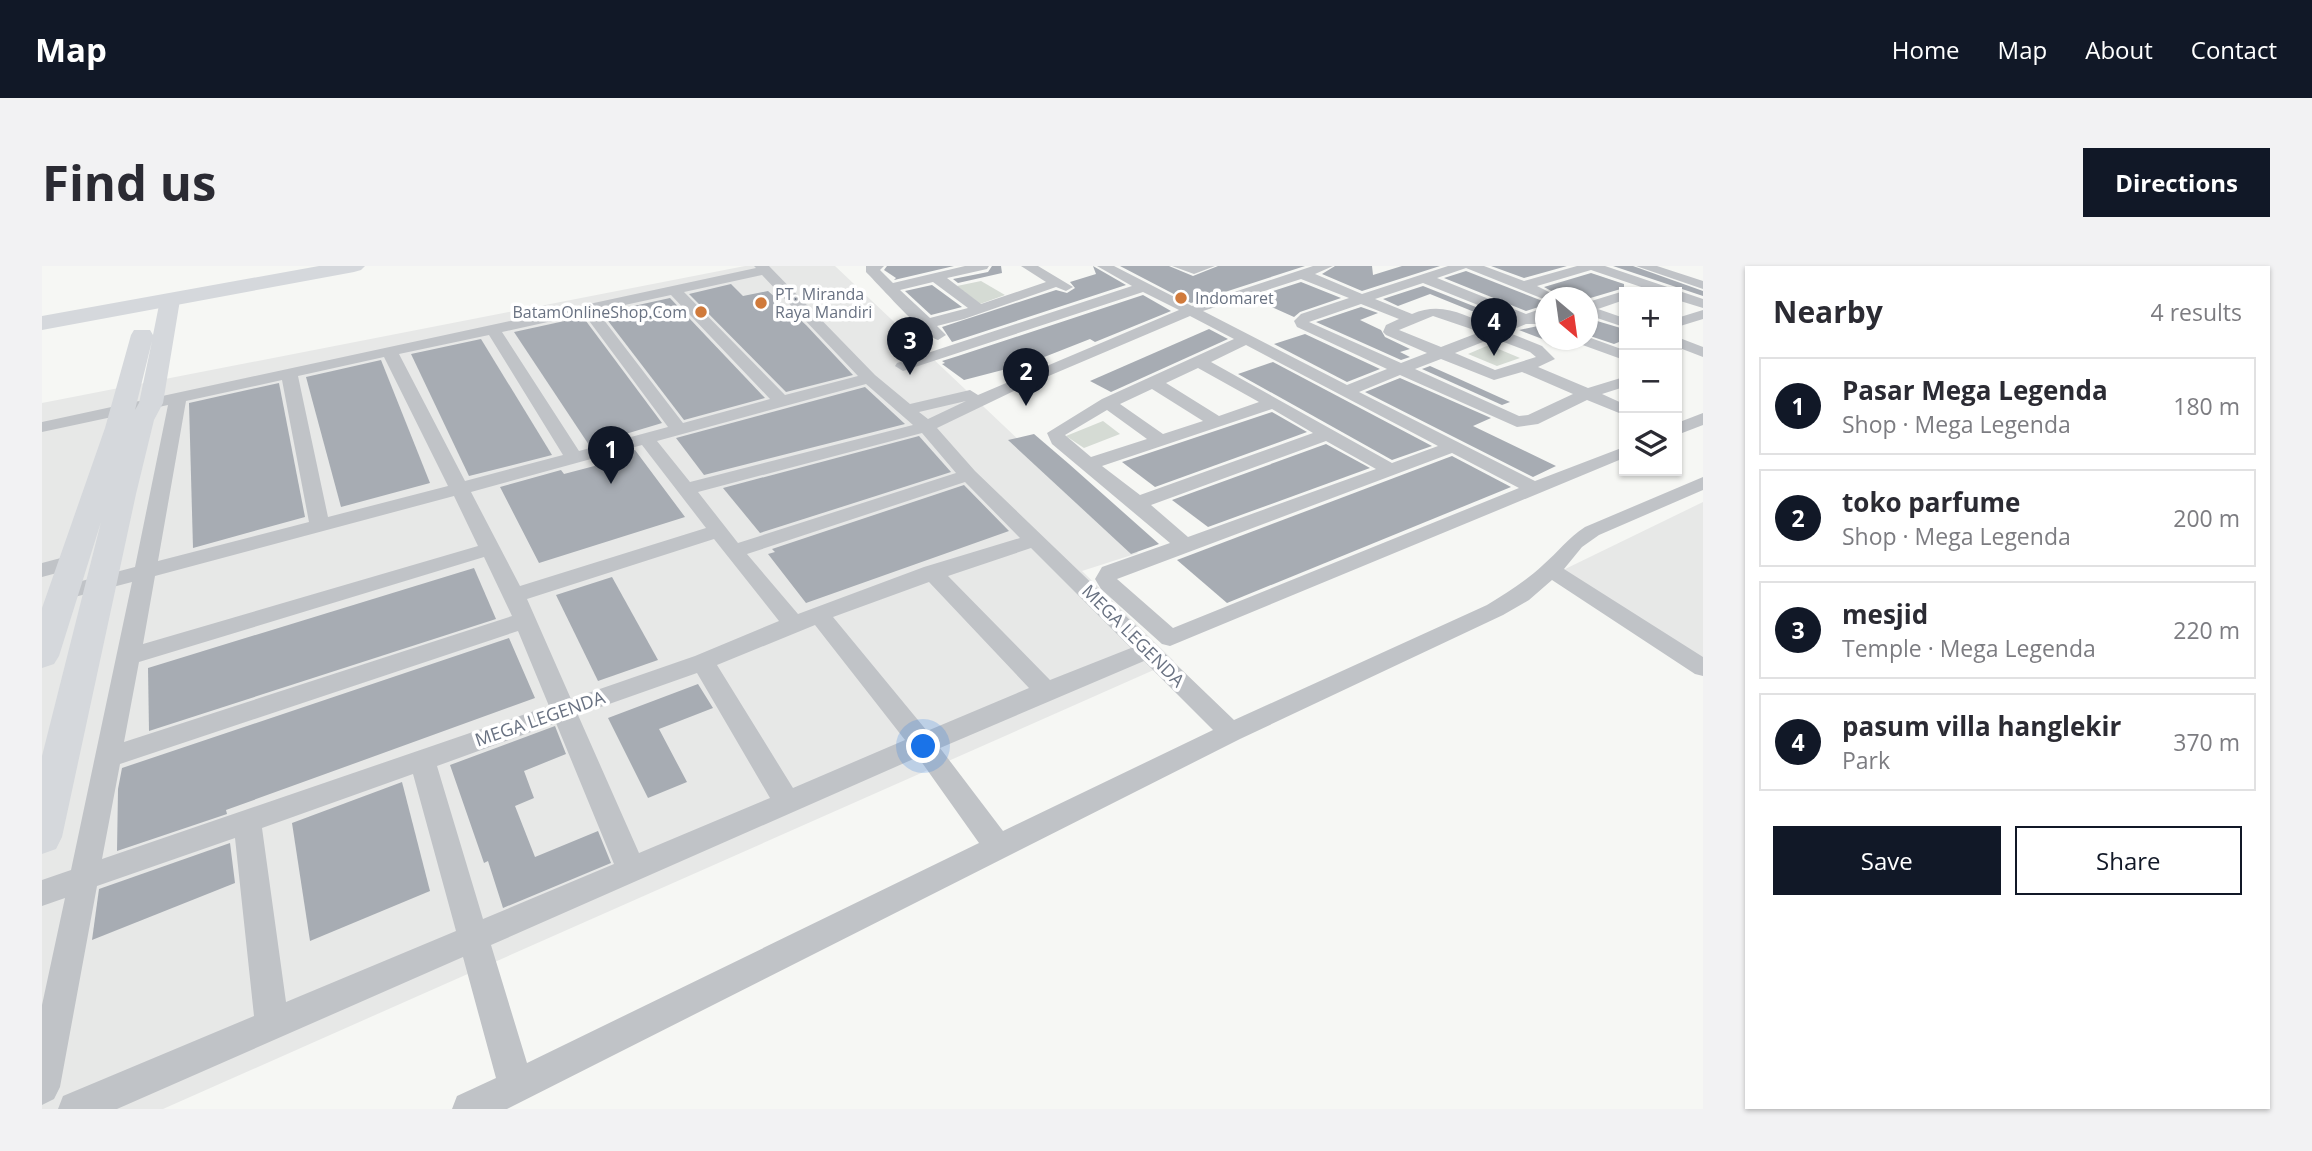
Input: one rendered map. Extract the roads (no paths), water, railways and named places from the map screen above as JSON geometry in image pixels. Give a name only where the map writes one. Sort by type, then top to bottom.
[{"type":"highway","points":[[42,323],[354,266]]},
{"type":"street","points":[[877,266],[871,270],[953,350]]},
{"type":"street","points":[[1028,266],[1095,302]]},
{"type":"street","points":[[1104,266],[1535,489]]},
{"type":"street","points":[[1180,266],[1194,270],[1208,266]]},
{"type":"street","points":[[685,489],[926,427],[1012,385],[1189,311],[1326,266]]},
{"type":"street","points":[[1461,266],[1306,317],[1301,321],[1302,324],[1517,422],[1532,420],[1587,394],[1619,384]]},
{"type":"street","points":[[1472,266],[1535,291]]},
{"type":"street","points":[[1523,286],[1592,266],[1653,287]]},
{"type":"street","points":[[1643,266],[1703,285]]},
{"type":"street","name":"MEGA LEGENDA","points":[[42,427],[763,268],[869,377],[926,427],[968,475],[1231,732]]},
{"type":"street","points":[[889,288],[975,268],[1003,290]]},
{"type":"street","points":[[1302,274],[1411,320]]},
{"type":"street","points":[[937,278],[979,309]]},
{"type":"street","points":[[1421,278],[1535,322]]},
{"type":"street","points":[[925,324],[979,309],[1003,290],[1058,282]]},
{"type":"street","points":[[903,366],[1143,286]]},
{"type":"street","points":[[673,289],[782,402]]},
{"type":"street","points":[[1598,304],[1619,297]]},
{"type":"street","points":[[1682,297],[1703,304]]},
{"type":"street","points":[[43,651],[103,477],[122,410],[146,366],[159,302]]},
{"type":"street","points":[[586,307],[679,430]]},
{"type":"street","points":[[1438,311],[1536,349],[1546,356],[1546,359],[1494,375],[1391,332],[1391,328],[1411,320],[1438,311]]},
{"type":"street","points":[[1598,312],[1619,321]]},
{"type":"street","points":[[1346,391],[1535,314]]},
{"type":"street","points":[[1682,321],[1703,314]]},
{"type":"street","points":[[492,328],[574,458]]},
{"type":"street","points":[[1186,545],[1058,440],[1056,432],[1108,403],[1247,339]]},
{"type":"street","points":[[1682,344],[1703,352]]},
{"type":"street","points":[[1598,346],[1619,353]]},
{"type":"street","points":[[389,351],[514,595],[632,871]]},
{"type":"street","points":[[1198,361],[1390,469]]},
{"type":"street","points":[[42,1087],[111,757],[127,657],[146,572],[164,400],[146,366]]},
{"type":"street","points":[[1525,367],[1619,408]]},
{"type":"street","points":[[289,373],[320,526]]},
{"type":"street","points":[[63,593],[869,377]]},
{"type":"street","points":[[1153,382],[1217,422]]},
{"type":"street","points":[[906,410],[1012,385]]},
{"type":"street","points":[[42,837],[100,584],[139,432],[164,400]]},
{"type":"street","points":[[1108,403],[1160,440]]},
{"type":"street","points":[[1088,464],[1273,403]]},
{"type":"street","points":[[1682,428],[1703,418]]},
{"type":"street","points":[[1137,503],[1328,434]]},
{"type":"street","points":[[646,438],[793,623]]},
{"type":"street","points":[[1453,447],[1110,572],[1106,579],[1170,638],[1619,454]]},
{"type":"street","points":[[734,551],[968,475]]},
{"type":"street","points":[[470,1109],[1231,732],[1495,610],[1521,595],[1551,570],[1575,543],[1592,531],[1697,492]]},
{"type":"street","points":[[514,595],[718,531]]},
{"type":"street","name":"MEGA LEGENDA","points":[[42,893],[703,662],[793,623],[932,572],[1035,540]]},
{"type":"street","points":[[127,657],[490,549]]},
{"type":"street","points":[[42,570],[72,562]]},
{"type":"street","points":[[1551,570],[1703,668]]},
{"type":"street","points":[[932,572],[1046,691]]},
{"type":"street","points":[[819,615],[923,744],[998,847]]},
{"type":"street","points":[[111,757],[525,620]]},
{"type":"street","points":[[76,1109],[1046,691],[1146,651]]},
{"type":"street","points":[[703,662],[788,803]]},
{"type":"street","points":[[422,760],[516,1086]]},
{"type":"street","points":[[247,823],[272,1025]]},
{"type":"place","name":"Indomaret","points":[[1181,298]]},
{"type":"place","name":"PT. Miranda Raya Mandiri","points":[[761,303]]},
{"type":"place","name":"BatamOnlineShop.Com","points":[[701,312]]},
{"type":"place","name":"pasum villa hanglekir","points":[[1494,356]]},
{"type":"place","name":"mesjid","points":[[910,375]]},
{"type":"place","name":"toko parfume","points":[[1026,406]]},
{"type":"place","name":"Pasar Mega Legenda","points":[[611,484]]}]
